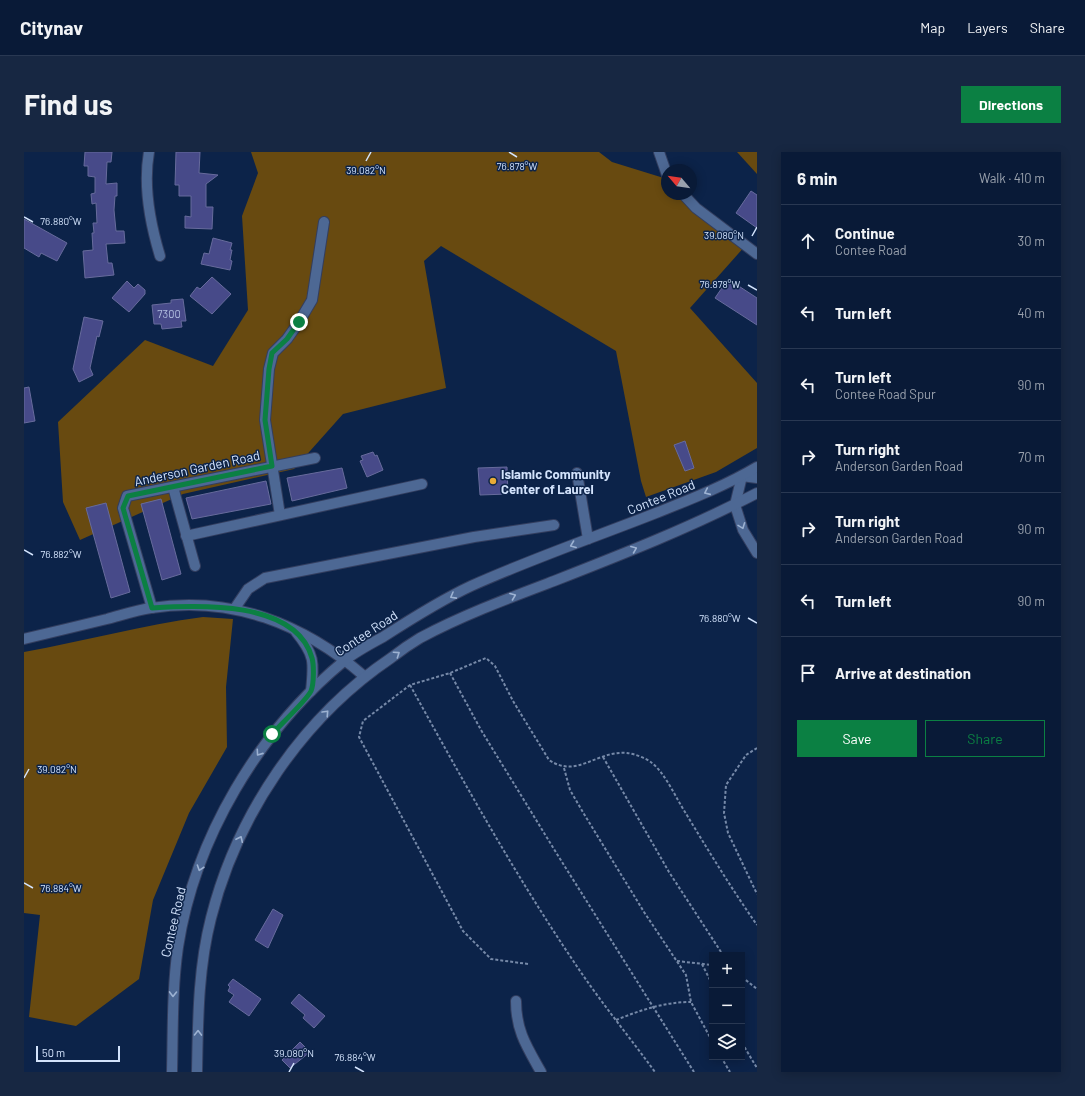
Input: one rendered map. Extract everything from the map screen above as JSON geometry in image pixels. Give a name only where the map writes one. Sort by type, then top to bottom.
[{"type":"street","points":[[149,152],[147,186],[153,232],[160,256]]},
{"type":"street","points":[[659,152],[663,164]]},
{"type":"street","points":[[689,200],[696,208],[757,254]]},
{"type":"street","points":[[280,515],[265,420],[269,369],[272,353],[287,339],[312,300],[324,222]]},
{"type":"street","name":"Anderson Garden Road","points":[[152,608],[123,508],[128,496],[315,458]]},
{"type":"street","name":"Contee Road","points":[[172,1072],[174,986],[178,947],[186,908],[203,858],[218,821],[242,778],[272,734],[311,691],[345,660],[407,621],[470,587],[707,493],[757,467]]},
{"type":"street","points":[[577,473],[588,539]]},
{"type":"street","points":[[757,478],[742,476],[735,505],[743,530],[757,553]]},
{"type":"street","points":[[186,536],[422,484]]},
{"type":"street","points":[[173,487],[195,566]]},
{"type":"street","points":[[197,1072],[198,993],[203,959],[211,918],[227,868],[252,814],[272,780],[300,742],[328,711],[364,676],[419,639],[486,606],[695,524],[757,493]]},
{"type":"street","points":[[235,608],[248,589],[265,578],[474,537],[554,525]]},
{"type":"street","points":[[24,639],[152,608],[194,605],[235,608],[270,618],[292,627],[345,660],[364,676]]},
{"type":"street","points":[[292,627],[309,648],[314,665],[311,691]]},
{"type":"street","points":[[516,1001],[516,1019],[523,1042],[541,1072]]},
{"type":"path","points":[[528,964],[491,959],[463,932],[359,737],[363,721],[410,685],[450,673],[486,658],[491,662],[548,760],[564,768],[575,767],[603,757],[627,753],[638,756],[653,764],[757,925]]},
{"type":"path","points":[[450,673],[489,743],[694,1072]]},
{"type":"path","points":[[410,685],[497,840],[573,961],[655,1072]]},
{"type":"path","points":[[757,748],[746,755],[726,784],[724,813],[728,833],[757,894]]},
{"type":"path","points":[[603,757],[669,872],[721,952]]},
{"type":"path","points":[[564,768],[570,790],[584,814],[644,912],[686,974],[691,1002],[709,1035]]},
{"type":"path","points":[[677,961],[709,965]]},
{"type":"path","points":[[702,964],[709,978]]},
{"type":"path","points":[[745,979],[757,989]]},
{"type":"path","points":[[616,1020],[652,1006],[677,1002],[691,1002]]},
{"type":"path","points":[[745,1048],[757,1068]]},
{"type":"path","points":[[723,1060],[730,1072]]},
{"type":"shaded area","points":[[251,152],[599,152],[612,162],[661,177],[661,200],[690,200],[746,245],[690,308],[757,383],[757,448],[716,472],[646,497],[641,481],[616,351],[441,246],[424,261],[446,388],[343,414],[294,469],[183,494],[80,540],[63,502],[58,422],[145,340],[213,366],[248,310],[242,216],[258,173]]},
{"type":"shaded area","points":[[737,152],[757,152],[757,174]]},
{"type":"shaded area","points":[[203,617],[233,619],[226,687],[227,747],[189,813],[153,900],[139,979],[76,1026],[29,1017],[40,915],[24,913],[24,652],[158,624]]},
{"type":"building","points":[[85,152],[112,152],[111,162],[107,162],[106,184],[117,183],[117,196],[115,196],[114,210],[116,231],[124,231],[125,243],[106,244],[108,263],[112,263],[114,275],[85,278],[83,251],[93,250],[93,223],[97,223],[96,203],[92,204],[91,194],[95,193],[95,177],[88,176],[88,166],[84,166]]},
{"type":"building","points":[[176,152],[200,152],[199,173],[218,175],[206,184],[206,207],[213,207],[212,229],[185,228],[185,216],[191,217],[191,196],[179,196],[179,185],[175,185]]},
{"type":"building","points":[[751,191],[757,195],[757,228],[736,213]]},
{"type":"building","points":[[24,219],[67,243],[57,261],[41,253],[39,257],[24,248]]},
{"type":"building","points":[[213,238],[232,243],[230,250],[232,250],[230,260],[232,261],[230,270],[201,264],[204,253],[209,254]]},
{"type":"building","points":[[212,277],[231,294],[212,314],[190,296],[197,287],[200,289]]},
{"type":"building","points":[[728,279],[757,298],[757,325],[715,298]]},
{"type":"building","points":[[127,281],[134,288],[138,284],[145,290],[145,294],[129,312],[112,298]]},
{"type":"building","points":[[183,299],[186,321],[181,321],[182,327],[162,329],[161,324],[154,324],[152,305],[171,303],[171,300]]},
{"type":"building","points":[[84,317],[103,321],[99,337],[97,336],[90,368],[93,375],[79,382],[73,369]]},
{"type":"building","points":[[29,387],[35,421],[24,423],[24,388]]},
{"type":"building","points":[[685,441],[694,468],[685,471],[674,445]]},
{"type":"building","points":[[373,452],[375,456],[377,455],[383,470],[367,477],[360,461],[363,460],[361,456]]},
{"type":"building","name":"Islamic Community Center of Laurel","points":[[507,467],[508,494],[480,495],[478,468]]},
{"type":"building","points":[[342,468],[347,488],[292,501],[287,478]]},
{"type":"building","points":[[266,481],[271,504],[192,519],[186,498]]},
{"type":"building","points":[[161,499],[181,574],[162,580],[141,504]]},
{"type":"building","points":[[106,503],[130,592],[111,598],[86,508]]},
{"type":"building","points":[[273,909],[283,915],[268,948],[255,940]]},
{"type":"building","points":[[233,979],[261,999],[249,1016],[229,1002],[234,995],[228,991],[230,987],[228,985]]},
{"type":"building","points":[[299,994],[325,1016],[314,1028],[303,1018],[305,1015],[291,1003]]},
{"type":"building","points":[[300,1042],[310,1052],[290,1068],[282,1060]]},
{"type":"place","name":"Islamic Community Center of Laurel","points":[[493,481]]},
{"type":"route","points":[[272,734],[311,691],[314,665],[309,648],[292,627],[270,618],[235,608],[194,605],[152,608],[123,508],[128,496],[272,466],[265,420],[269,369],[272,353],[287,339],[299,322]]}]
